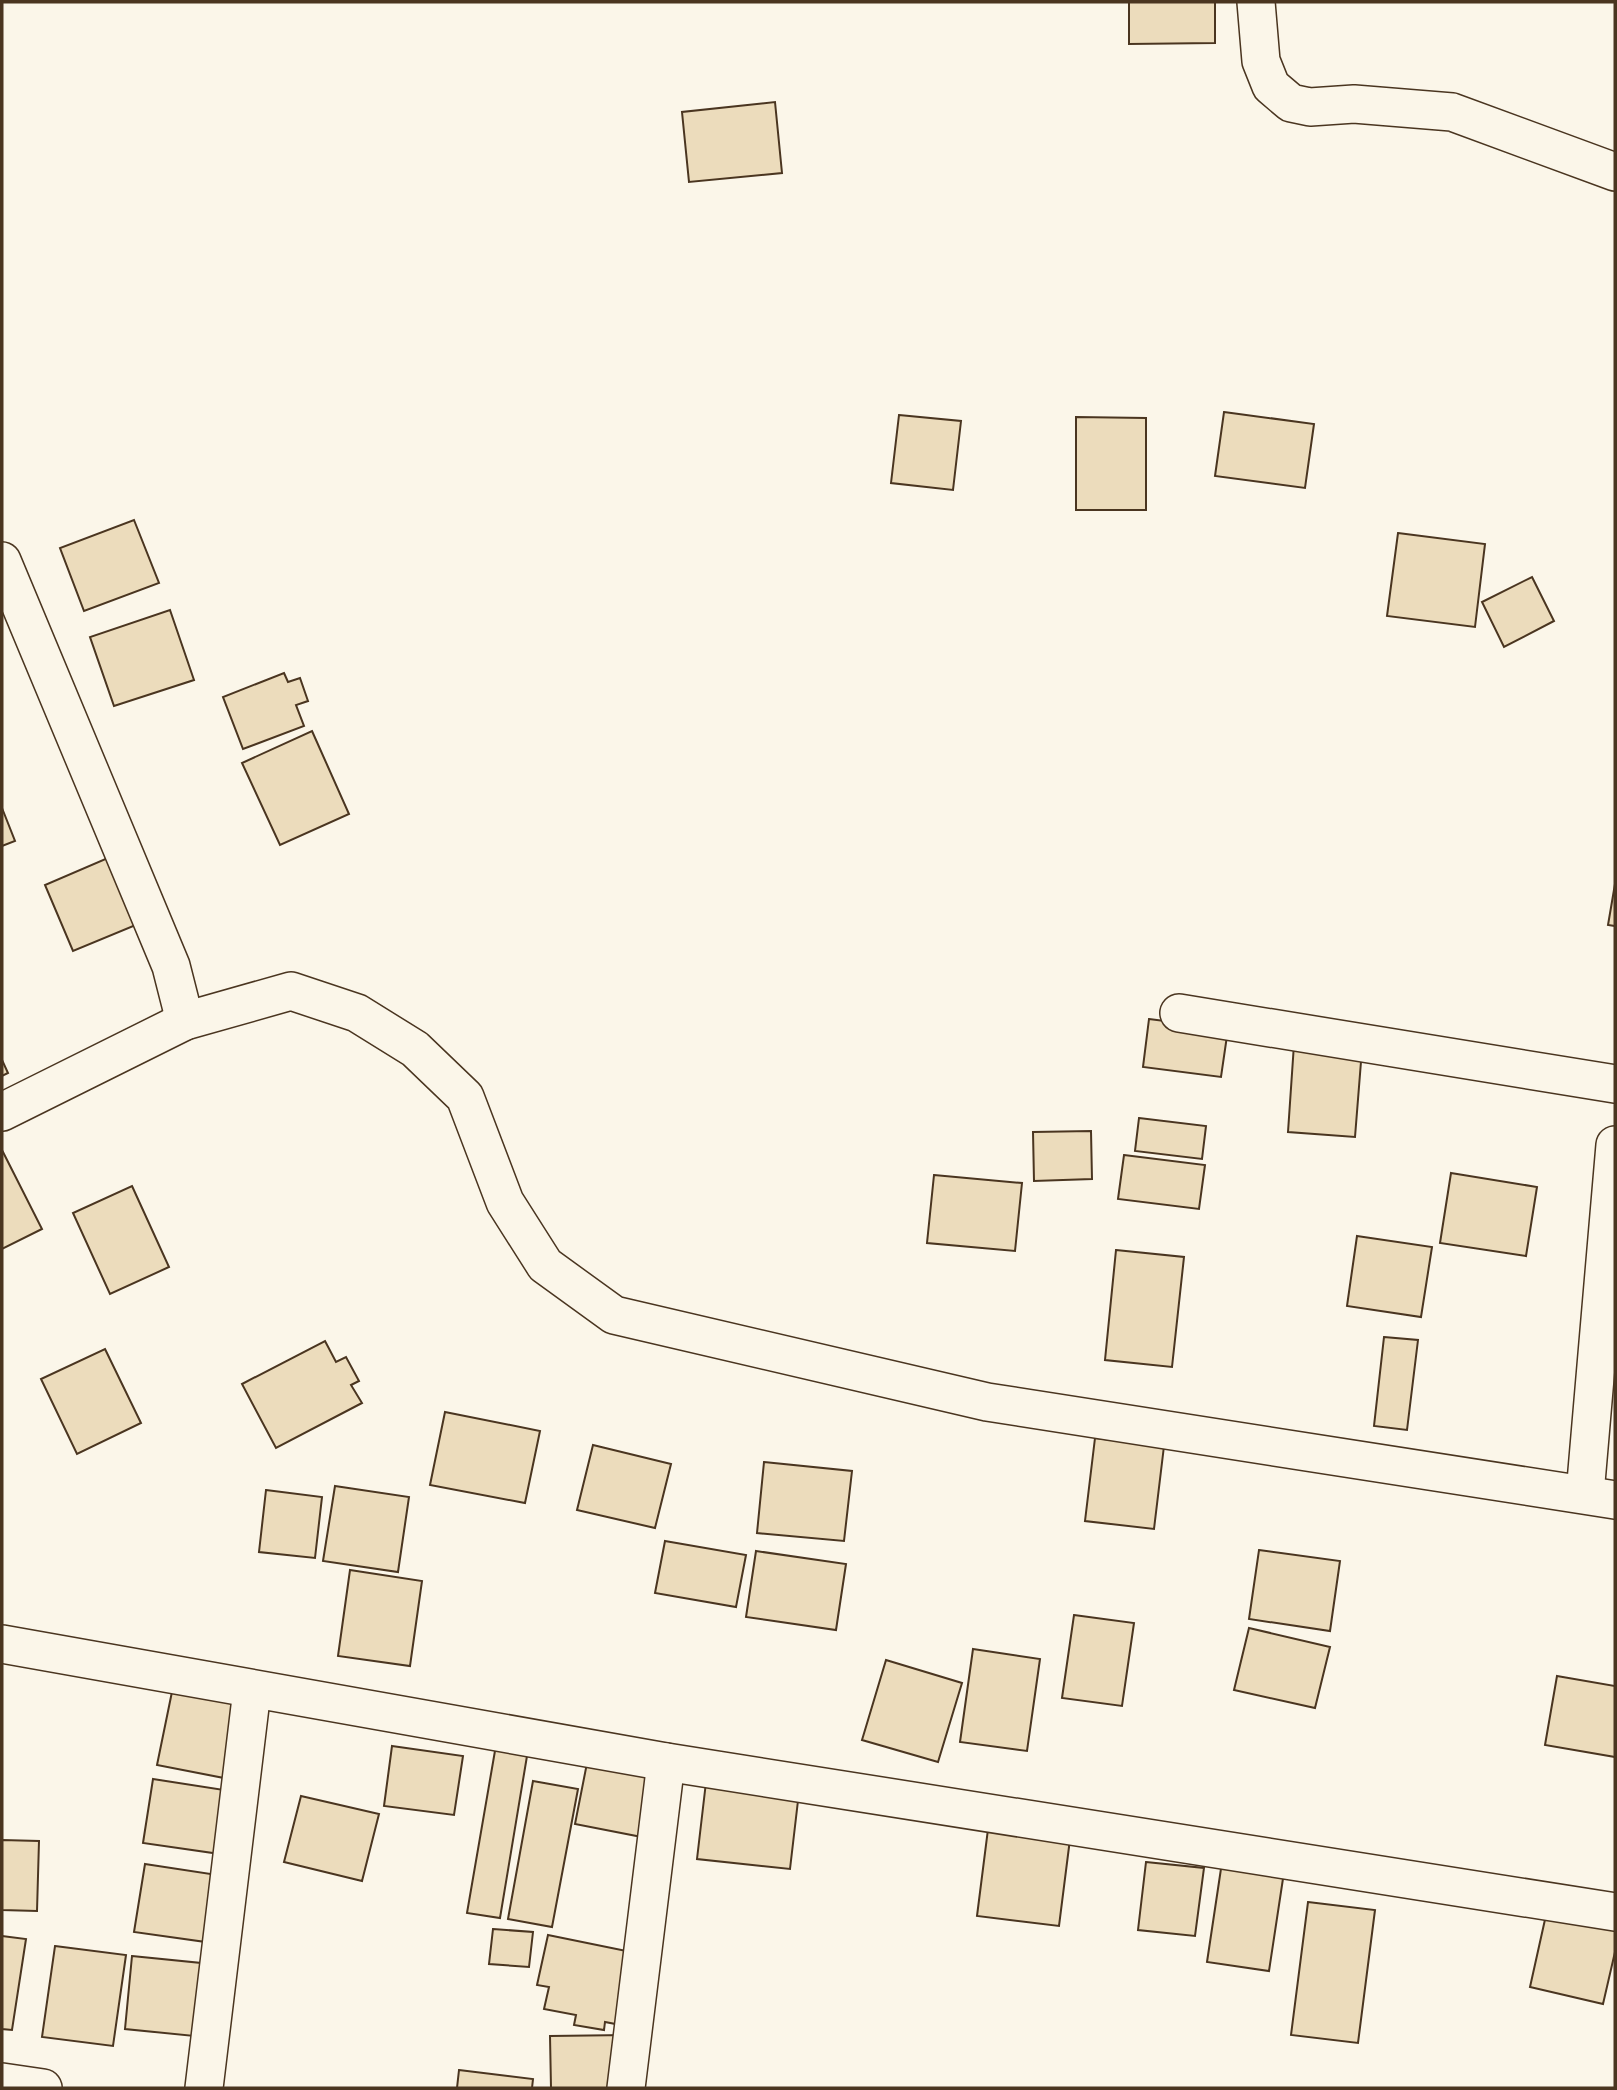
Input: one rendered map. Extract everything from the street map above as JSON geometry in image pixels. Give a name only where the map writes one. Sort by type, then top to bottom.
[{"type":"street","points":[[1256,2],[1261,61],[1271,86],[1291,103],[1310,107],[1354,104],[1452,112],[1615,172]]},
{"type":"street","points":[[2,561],[171,966],[185,1021]]},
{"type":"street","points":[[2,1112],[185,1021],[291,991],[357,1013],[415,1049],[465,1097],[505,1202],[545,1265],[614,1315],[987,1402],[1600,1497],[1615,1145]]},
{"type":"street","points":[[1179,1013],[1615,1084]]},
{"type":"street","points":[[2,1644],[666,1762],[1615,1912]]},
{"type":"street","points":[[204,2088],[252,1690]]},
{"type":"street","points":[[626,2088],[666,1762]]},
{"type":"street","points":[[2,2082],[43,2088]]},
{"type":"building","points":[[1129,2],[1215,2],[1215,43],[1129,44]]},
{"type":"building","points":[[775,102],[782,173],[689,182],[682,112]]},
{"type":"building","points":[[1224,412],[1314,424],[1305,488],[1215,476]]},
{"type":"building","points":[[899,415],[961,421],[953,490],[891,483]]},
{"type":"building","points":[[1076,417],[1146,418],[1146,510],[1076,510]]},
{"type":"building","points":[[134,520],[159,583],[84,611],[60,548]]},
{"type":"building","points":[[1398,533],[1485,544],[1475,627],[1387,616]]},
{"type":"building","points":[[1532,577],[1554,621],[1504,647],[1482,602]]},
{"type":"building","points":[[170,610],[194,680],[114,706],[90,637]]},
{"type":"building","points":[[284,673],[288,682],[300,678],[308,701],[296,705],[304,726],[243,749],[223,697]]},
{"type":"building","points":[[312,731],[349,814],[280,845],[242,763]]},
{"type":"building","points":[[2,808],[15,841],[2,846]]},
{"type":"building","points":[[131,848],[160,915],[73,951],[45,885]]},
{"type":"building","points":[[1615,884],[1615,926],[1608,925]]},
{"type":"building","points":[[1149,1019],[1228,1029],[1221,1077],[1143,1067]]},
{"type":"building","points":[[1294,1044],[1362,1049],[1355,1137],[1288,1132]]},
{"type":"building","points":[[2,1060],[8,1073],[2,1076]]},
{"type":"building","points":[[1139,1118],[1206,1126],[1202,1159],[1135,1151]]},
{"type":"building","points":[[1091,1131],[1092,1179],[1034,1181],[1033,1132]]},
{"type":"building","points":[[2,1153],[42,1229],[2,1249]]},
{"type":"building","points":[[1124,1155],[1205,1165],[1199,1209],[1118,1199]]},
{"type":"building","points":[[1451,1173],[1537,1187],[1526,1256],[1440,1243]]},
{"type":"building","points":[[934,1175],[1022,1183],[1015,1251],[927,1243]]},
{"type":"building","points":[[132,1186],[169,1267],[110,1294],[73,1213]]},
{"type":"building","points":[[1357,1236],[1432,1247],[1421,1317],[1347,1306]]},
{"type":"building","points":[[1116,1250],[1184,1257],[1172,1367],[1105,1360]]},
{"type":"building","points":[[1384,1337],[1418,1340],[1407,1430],[1374,1426]]},
{"type":"building","points":[[325,1341],[336,1362],[346,1357],[359,1381],[351,1385],[362,1403],[276,1448],[242,1384]]},
{"type":"building","points":[[105,1349],[141,1423],[77,1454],[41,1379]]},
{"type":"building","points":[[445,1412],[540,1431],[525,1503],[430,1485]]},
{"type":"building","points":[[1095,1438],[1164,1446],[1154,1529],[1085,1521]]},
{"type":"building","points":[[593,1445],[671,1464],[655,1528],[577,1510]]},
{"type":"building","points":[[764,1462],[852,1471],[844,1541],[757,1533]]},
{"type":"building","points":[[335,1486],[409,1497],[398,1572],[323,1561]]},
{"type":"building","points":[[266,1490],[322,1497],[315,1558],[259,1552]]},
{"type":"building","points":[[665,1541],[746,1555],[736,1607],[655,1593]]},
{"type":"building","points":[[1259,1550],[1340,1561],[1330,1631],[1249,1619]]},
{"type":"building","points":[[756,1551],[846,1564],[836,1630],[746,1617]]},
{"type":"building","points":[[350,1570],[422,1581],[410,1666],[338,1656]]},
{"type":"building","points":[[1074,1615],[1134,1623],[1122,1706],[1062,1698]]},
{"type":"building","points":[[1249,1628],[1330,1647],[1315,1708],[1234,1690]]},
{"type":"building","points":[[973,1649],[1040,1659],[1027,1751],[960,1742]]},
{"type":"building","points":[[886,1660],[962,1683],[938,1762],[862,1740]]},
{"type":"building","points":[[1557,1676],[1615,1686],[1615,1757],[1545,1745]]},
{"type":"building","points":[[174,1682],[241,1696],[224,1778],[157,1765]]},
{"type":"building","points":[[496,1745],[528,1750],[500,1918],[467,1913]]},
{"type":"building","points":[[392,1746],[463,1756],[454,1815],[384,1806]]},
{"type":"building","points":[[588,1758],[665,1772],[652,1839],[575,1824]]},
{"type":"building","points":[[153,1779],[237,1792],[227,1855],[143,1843]]},
{"type":"building","points":[[533,1781],[578,1789],[552,1927],[508,1919]]},
{"type":"building","points":[[706,1782],[799,1792],[790,1869],[697,1859]]},
{"type":"building","points":[[301,1796],[379,1814],[362,1881],[284,1862]]},
{"type":"building","points":[[988,1829],[1070,1839],[1059,1926],[977,1916]]},
{"type":"building","points":[[2,1840],[39,1841],[37,1911],[2,1910]]},
{"type":"building","points":[[1146,1862],[1204,1868],[1195,1936],[1138,1930]]},
{"type":"building","points":[[1222,1862],[1284,1872],[1269,1971],[1207,1962]]},
{"type":"building","points":[[145,1864],[224,1876],[213,1943],[134,1932]]},
{"type":"building","points":[[1308,1902],[1375,1910],[1358,2043],[1291,2035]]},
{"type":"building","points":[[1546,1915],[1615,1930],[1615,1952],[1603,2004],[1530,1987]]},
{"type":"building","points":[[493,1929],[533,1932],[529,1967],[489,1964]]},
{"type":"building","points":[[548,1935],[646,1955],[631,2027],[605,2022],[604,2030],[574,2025],[576,2015],[544,2009],[549,1987],[537,1985]]},
{"type":"building","points":[[2,1936],[26,1939],[12,2030],[2,2029]]},
{"type":"building","points":[[55,1946],[126,1955],[113,2046],[42,2037]]},
{"type":"building","points":[[132,1956],[211,1964],[204,2037],[125,2029]]},
{"type":"building","points":[[627,2035],[628,2088],[551,2088],[550,2036]]},
{"type":"building","points":[[459,2070],[533,2079],[532,2088],[457,2088]]}]
